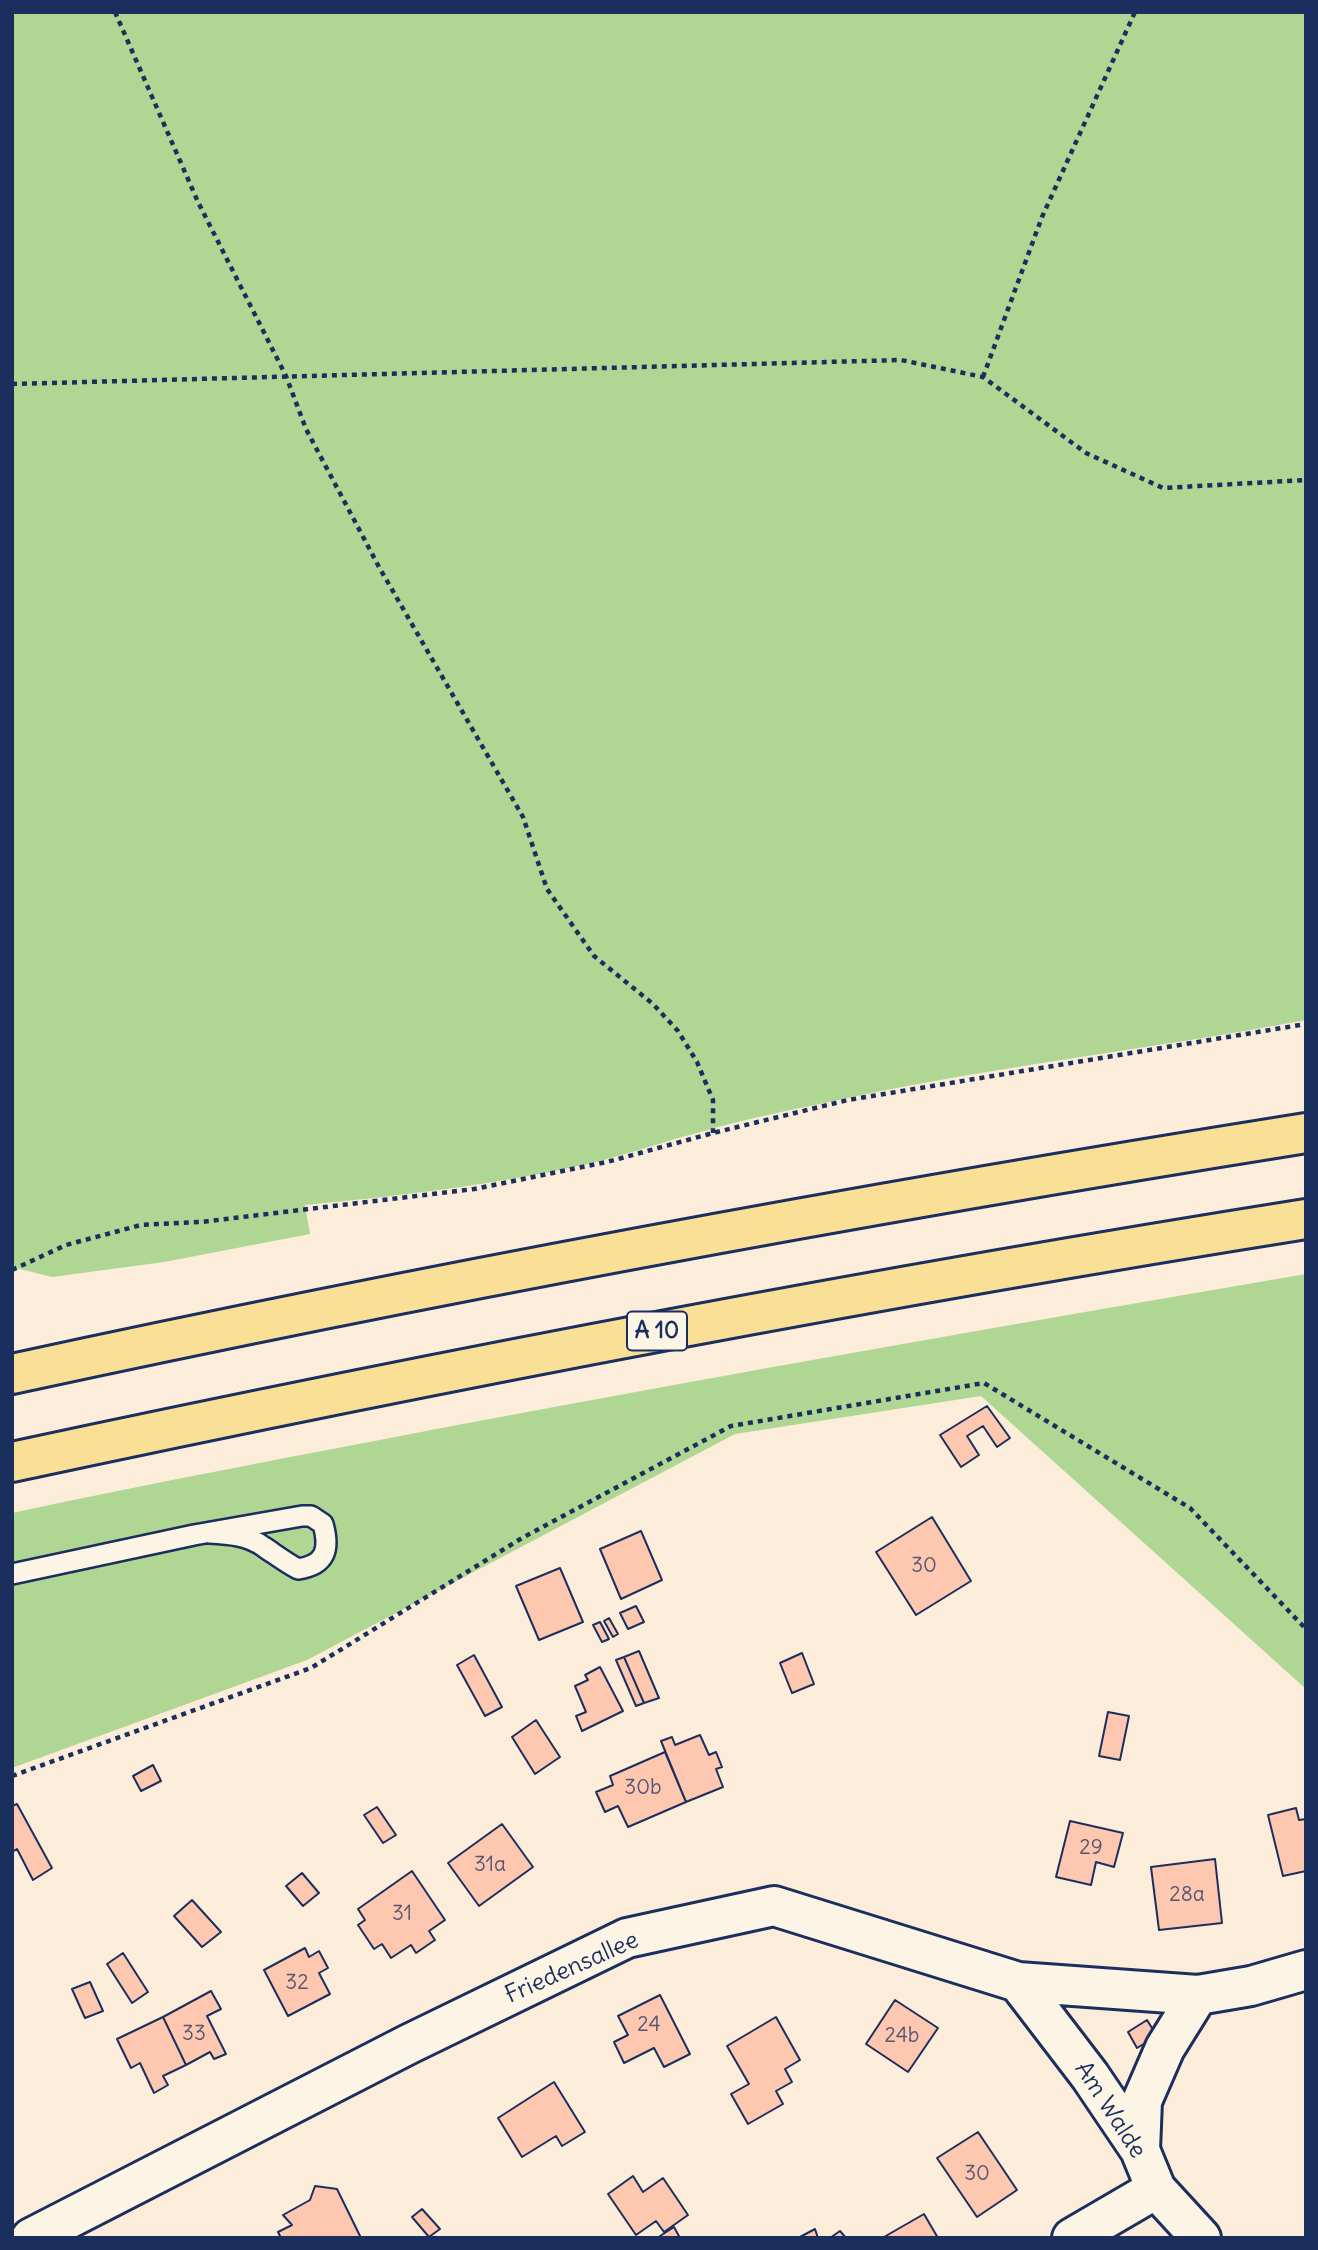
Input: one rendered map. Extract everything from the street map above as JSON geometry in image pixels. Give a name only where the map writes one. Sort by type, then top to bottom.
[{"type":"highway","points":[[12,1374],[163,1341],[546,1265],[918,1197],[1306,1133]]},
{"type":"highway","name":"A 10","points":[[12,1462],[490,1363],[762,1311],[1306,1219]]},
{"type":"street","name":"Friedensallee","points":[[31,2238],[409,2044],[627,1938],[774,1906],[1018,1982],[1198,1995],[1251,1986],[1306,1970]]},
{"type":"street","name":"Am Walde","points":[[1018,1982],[1090,2076],[1140,2150],[1156,2189],[1201,2238]]},
{"type":"street","points":[[1140,2150],[1142,2101],[1165,2048],[1198,1995]]},
{"type":"street","points":[[1072,2238],[1156,2189]]},
{"type":"lane","points":[[12,1574],[209,1533],[311,1516],[323,1524],[327,1538],[326,1552],[318,1563],[298,1569],[247,1538],[209,1533]]},
{"type":"path","points":[[115,12],[198,202],[286,376],[306,429],[379,567],[523,817],[547,889],[594,957],[653,1004],[678,1031],[697,1062],[713,1100],[713,1133]]},
{"type":"path","points":[[983,377],[1042,217],[1135,12]]},
{"type":"path","points":[[12,384],[901,360],[983,377],[1086,453],[1163,488],[1306,481]]},
{"type":"path","points":[[12,1270],[66,1245],[141,1225],[201,1222],[474,1189],[607,1162],[848,1100],[1306,1024]]},
{"type":"path","points":[[12,1776],[311,1668],[522,1538],[731,1426],[984,1383],[1191,1508],[1306,1629]]},
{"type":"green space","points":[[12,12],[1306,12],[1306,1020],[901,1087],[755,1118],[602,1160],[517,1178],[411,1194],[305,1205],[310,1234],[164,1262],[52,1277],[12,1267]]},
{"type":"green space","points":[[1306,1274],[1306,1689],[981,1396],[735,1434],[307,1660],[12,1768],[12,1513],[554,1407]]},
{"type":"building","points":[[987,1406],[1010,1438],[997,1447],[983,1426],[967,1436],[979,1455],[961,1467],[940,1435]]},
{"type":"building","points":[[932,1517],[971,1581],[916,1615],[876,1552]]},
{"type":"building","points":[[641,1531],[662,1580],[621,1599],[600,1549]]},
{"type":"building","points":[[560,1568],[583,1622],[539,1640],[516,1586]]},
{"type":"building","points":[[636,1606],[644,1622],[628,1629],[620,1613]]},
{"type":"building","points":[[609,1618],[618,1634],[613,1637],[604,1621]]},
{"type":"building","points":[[600,1622],[609,1639],[602,1642],[593,1625]]},
{"type":"building","points":[[639,1651],[659,1698],[644,1703],[624,1657]]},
{"type":"building","points":[[802,1653],[814,1684],[792,1693],[780,1663]]},
{"type":"building","points":[[474,1655],[502,1707],[485,1716],[457,1665]]},
{"type":"building","points":[[624,1657],[644,1703],[636,1706],[616,1660]]},
{"type":"building","points":[[600,1667],[623,1711],[582,1731],[576,1716],[586,1712],[575,1686],[588,1680],[585,1675]]},
{"type":"building","points":[[1108,1712],[1129,1716],[1120,1760],[1099,1756]]},
{"type":"building","points":[[536,1720],[560,1757],[535,1774],[512,1737]]},
{"type":"building","points":[[700,1735],[709,1755],[716,1752],[722,1767],[716,1769],[723,1787],[686,1802],[661,1741],[672,1737],[675,1745]]},
{"type":"building","points":[[665,1752],[686,1802],[628,1827],[618,1806],[605,1812],[596,1792],[613,1785],[610,1776]]},
{"type":"building","points":[[153,1765],[161,1781],[141,1791],[133,1776]]},
{"type":"building","points":[[17,1804],[52,1868],[33,1880],[17,1849],[12,1852],[12,1806]]},
{"type":"building","points":[[377,1807],[396,1835],[383,1843],[364,1815]]},
{"type":"building","points":[[1296,1808],[1299,1820],[1306,1819],[1306,1871],[1283,1876],[1268,1815]]},
{"type":"building","points":[[1070,1821],[1123,1833],[1114,1867],[1096,1862],[1091,1885],[1056,1877]]},
{"type":"building","points":[[502,1824],[533,1867],[479,1906],[448,1863]]},
{"type":"building","points":[[1215,1859],[1222,1923],[1159,1930],[1151,1867]]},
{"type":"building","points":[[412,1871],[445,1920],[429,1931],[435,1940],[416,1953],[411,1945],[391,1958],[382,1944],[374,1949],[358,1925],[365,1920],[358,1909]]},
{"type":"building","points":[[302,1873],[319,1893],[303,1906],[286,1886]]},
{"type":"building","points":[[192,1900],[221,1932],[202,1947],[174,1916]]},
{"type":"building","points":[[305,1948],[309,1957],[319,1951],[328,1968],[319,1973],[330,1994],[288,2016],[264,1970]]},
{"type":"building","points":[[123,1953],[148,1992],[132,2003],[107,1964]]},
{"type":"building","points":[[90,1982],[103,2011],[85,2018],[72,1989]]},
{"type":"building","points":[[211,1991],[221,2009],[207,2016],[226,2054],[214,2059],[210,2052],[186,2065],[163,2017]]},
{"type":"building","points":[[660,1995],[690,2054],[664,2067],[654,2048],[624,2063],[614,2042],[628,2035],[618,2016]]},
{"type":"building","points":[[895,2000],[938,2028],[908,2072],[866,2044]]},
{"type":"building","points":[[163,2017],[186,2065],[163,2076],[168,2085],[154,2093],[140,2063],[131,2068],[117,2039]]},
{"type":"building","points":[[776,2017],[800,2060],[785,2069],[792,2082],[776,2091],[783,2104],[748,2124],[731,2094],[749,2084],[727,2046]]},
{"type":"building","points":[[1147,2020],[1157,2036],[1137,2048],[1128,2032]]},
{"type":"building","points":[[554,2082],[585,2132],[562,2146],[556,2136],[522,2157],[498,2118]]},
{"type":"building","points":[[978,2132],[1017,2190],[977,2217],[937,2158]]},
{"type":"building","points":[[633,2176],[643,2192],[663,2178],[688,2215],[664,2232],[656,2221],[636,2235],[608,2194]]},
{"type":"building","points":[[315,2186],[337,2189],[361,2238],[281,2238],[278,2232],[292,2225],[283,2215],[310,2200]]},
{"type":"building","points":[[422,2209],[440,2229],[429,2237],[412,2217]]},
{"type":"building","points":[[924,2214],[938,2238],[884,2238],[884,2237]]},
{"type":"building","points":[[674,2227],[680,2238],[657,2238]]},
{"type":"building","points":[[815,2229],[818,2238],[798,2238]]},
{"type":"building","points":[[840,2231],[846,2238],[830,2238]]}]
